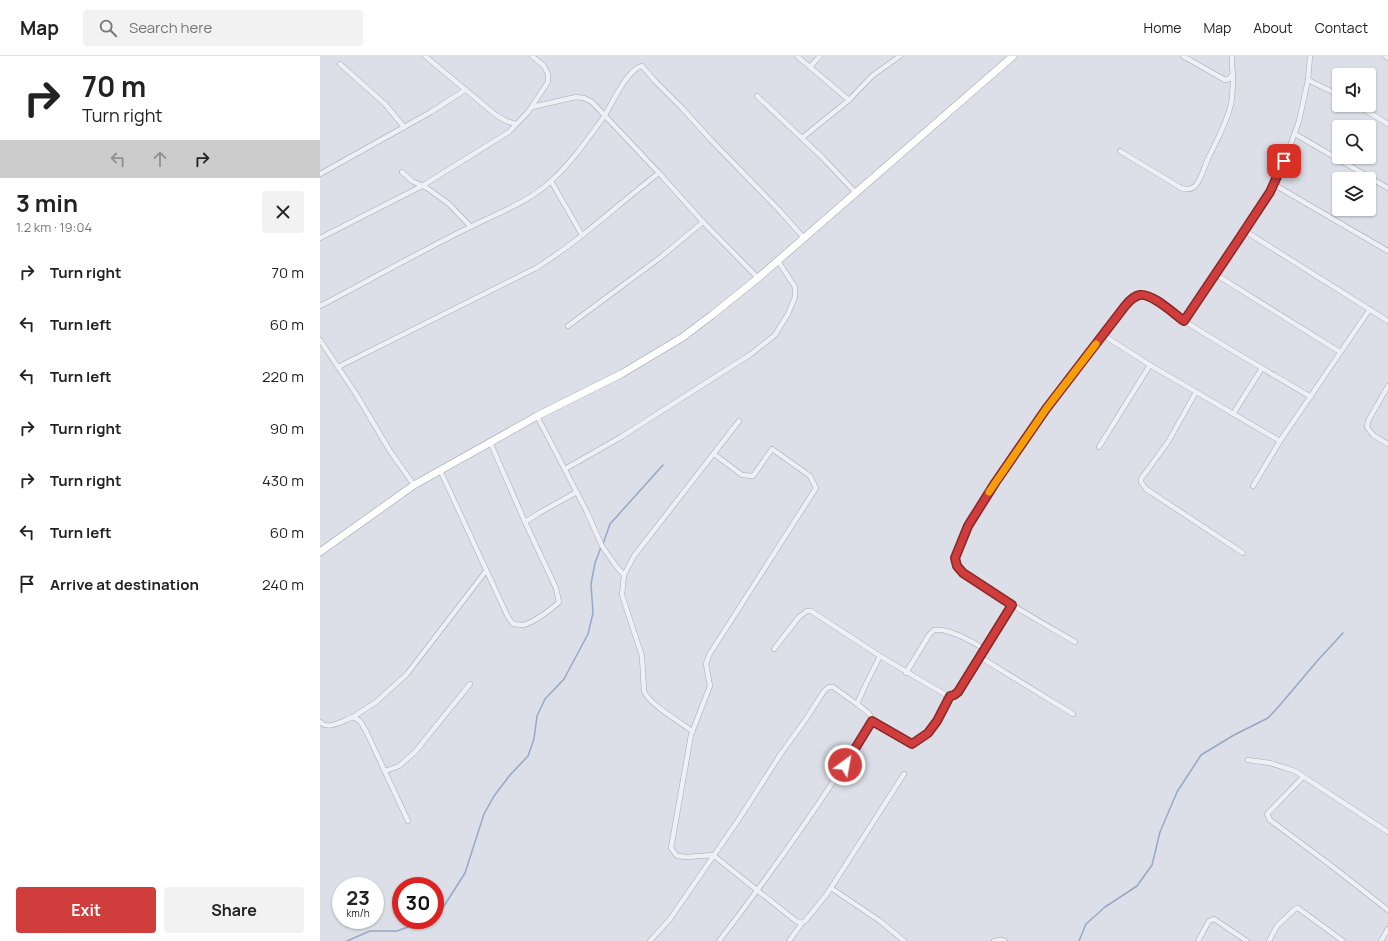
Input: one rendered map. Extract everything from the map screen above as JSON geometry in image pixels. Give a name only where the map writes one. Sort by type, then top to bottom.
[{"type":"main road","points":[[320,552],[414,485],[537,416],[621,374],[683,337],[712,316],[778,261],[1013,56]]},
{"type":"street","points":[[425,56],[496,115],[506,121],[516,124]]},
{"type":"street","points":[[320,238],[422,186],[509,132],[532,107],[548,82],[548,74],[544,66],[532,56]]},
{"type":"street","points":[[797,56],[849,100]]},
{"type":"street","points":[[810,67],[820,56]]},
{"type":"street","points":[[802,138],[849,100],[872,76],[900,56]]},
{"type":"street","points":[[1184,56],[1222,78],[1229,79],[1233,74]]},
{"type":"street","points":[[1120,151],[1181,188],[1186,190],[1194,187],[1197,184],[1221,134],[1226,120],[1233,90],[1232,56]]},
{"type":"street","points":[[1184,321],[1270,192],[1289,149],[1299,121],[1308,80],[1310,56]]},
{"type":"street","points":[[340,64],[385,104],[404,127]]},
{"type":"street","points":[[320,306],[470,227],[509,210],[523,202],[551,181],[569,162],[604,116],[624,83],[638,67],[642,66],[804,238]]},
{"type":"street","points":[[1308,80],[1332,92]]},
{"type":"street","points":[[321,171],[431,112],[465,90]]},
{"type":"street","points":[[757,96],[802,138],[856,193]]},
{"type":"street","points":[[532,107],[576,97],[584,98],[592,102],[703,222],[758,278]]},
{"type":"street","points":[[1368,112],[1388,124]]},
{"type":"street","points":[[1294,134],[1388,188]]},
{"type":"street","points":[[402,172],[412,181],[431,191],[448,204],[470,227]]},
{"type":"street","points":[[338,367],[536,268],[582,236],[625,199],[659,173]]},
{"type":"street","points":[[551,181],[582,236]]},
{"type":"street","points":[[1273,184],[1388,250]]},
{"type":"street","points":[[568,326],[661,257],[703,222]]},
{"type":"street","points":[[1245,231],[1388,321]]},
{"type":"street","points":[[565,469],[621,437],[719,375],[751,354],[775,335],[788,314],[795,297],[795,287],[778,261]]},
{"type":"street","points":[[1215,274],[1340,352]]},
{"type":"street","points":[[1075,642],[1012,605],[963,573],[957,566],[955,558],[968,526],[995,483],[1046,409],[1125,306],[1139,295],[1145,295],[1161,304],[1184,321],[1311,397]]},
{"type":"street","points":[[1253,486],[1280,441],[1370,309]]},
{"type":"street","points":[[1103,335],[1150,365],[1280,441]]},
{"type":"street","points":[[320,340],[356,394],[390,451],[414,485]]},
{"type":"street","points":[[1099,447],[1150,365]]},
{"type":"street","points":[[1234,414],[1262,368]]},
{"type":"street","points":[[1388,386],[1368,421],[1367,427],[1373,435],[1388,444]]},
{"type":"street","points":[[1196,392],[1168,442],[1141,479],[1141,482],[1146,489],[1243,554]]},
{"type":"street","points":[[537,416],[577,492],[602,546],[624,575]]},
{"type":"street","points":[[692,731],[646,696],[644,691],[642,656],[622,596],[624,575],[634,556],[739,421]]},
{"type":"street","points":[[440,470],[486,571],[508,617],[513,624],[523,625],[552,609],[559,602],[556,588],[490,442]]},
{"type":"street","points":[[714,454],[742,475],[753,476],[772,449],[810,476],[816,488],[709,655],[706,664],[710,686],[692,731],[671,848],[677,856],[687,858],[713,856],[796,922],[802,923]]},
{"type":"street","points":[[525,522],[577,492]]},
{"type":"street","points":[[320,722],[323,726],[328,727],[353,717],[376,702],[407,674],[486,571]]},
{"type":"street","points":[[774,649],[799,617],[806,611],[811,611],[906,673],[950,696],[958,692],[1012,605]]},
{"type":"street","points":[[906,673],[929,635],[934,630],[960,636],[984,649]]},
{"type":"street","points":[[857,704],[880,656]]},
{"type":"street","points":[[980,657],[1073,714]]},
{"type":"street","points":[[384,772],[399,766],[415,752],[470,684]]},
{"type":"street","points":[[650,941],[670,919],[824,691],[829,687],[832,688],[871,715],[872,721],[845,765],[791,846],[719,941]]},
{"type":"street","points":[[872,721],[912,744],[928,733],[937,721],[950,696]]},
{"type":"street","points":[[353,717],[360,722],[366,731],[408,821]]},
{"type":"street","points":[[1248,760],[1270,763],[1295,771],[1388,832]]},
{"type":"street","points":[[790,941],[802,923],[831,888],[904,774]]},
{"type":"street","points":[[1303,777],[1267,814],[1270,820],[1388,910]]},
{"type":"street","points":[[831,888],[880,921],[904,941]]},
{"type":"street","points":[[1269,941],[1277,926],[1294,909],[1298,908],[1343,941]]},
{"type":"street","points":[[1198,941],[1209,921],[1214,919],[1246,941]]},
{"type":"street","points":[[1381,941],[1388,929]]},
{"type":"street","points":[[994,941],[1005,941]]},
{"type":"waterway","points":[[603,544],[610,524],[663,465]]},
{"type":"waterway","points":[[444,906],[465,873],[484,814],[494,796],[510,775],[528,756],[534,739],[537,716],[545,699],[564,679],[588,634],[593,613],[591,584],[595,563],[601,547]]},
{"type":"waterway","points":[[1079,941],[1086,924],[1105,907],[1137,886],[1152,865],[1160,832],[1177,792],[1201,755],[1234,735],[1268,718],[1343,633]]},
{"type":"waterway","points":[[347,941],[370,931],[397,931],[402,929]]},
{"type":"slow traffic","points":[[989,492],[1046,409],[1096,344]]},
{"type":"route","points":[[845,765],[872,721],[912,744],[928,733],[937,721],[950,696],[958,692],[1012,605],[963,573],[957,566],[955,558],[968,526],[995,483],[1046,409],[1125,306],[1132,299],[1139,295],[1145,295],[1161,304],[1184,321],[1270,192],[1284,161]]}]
